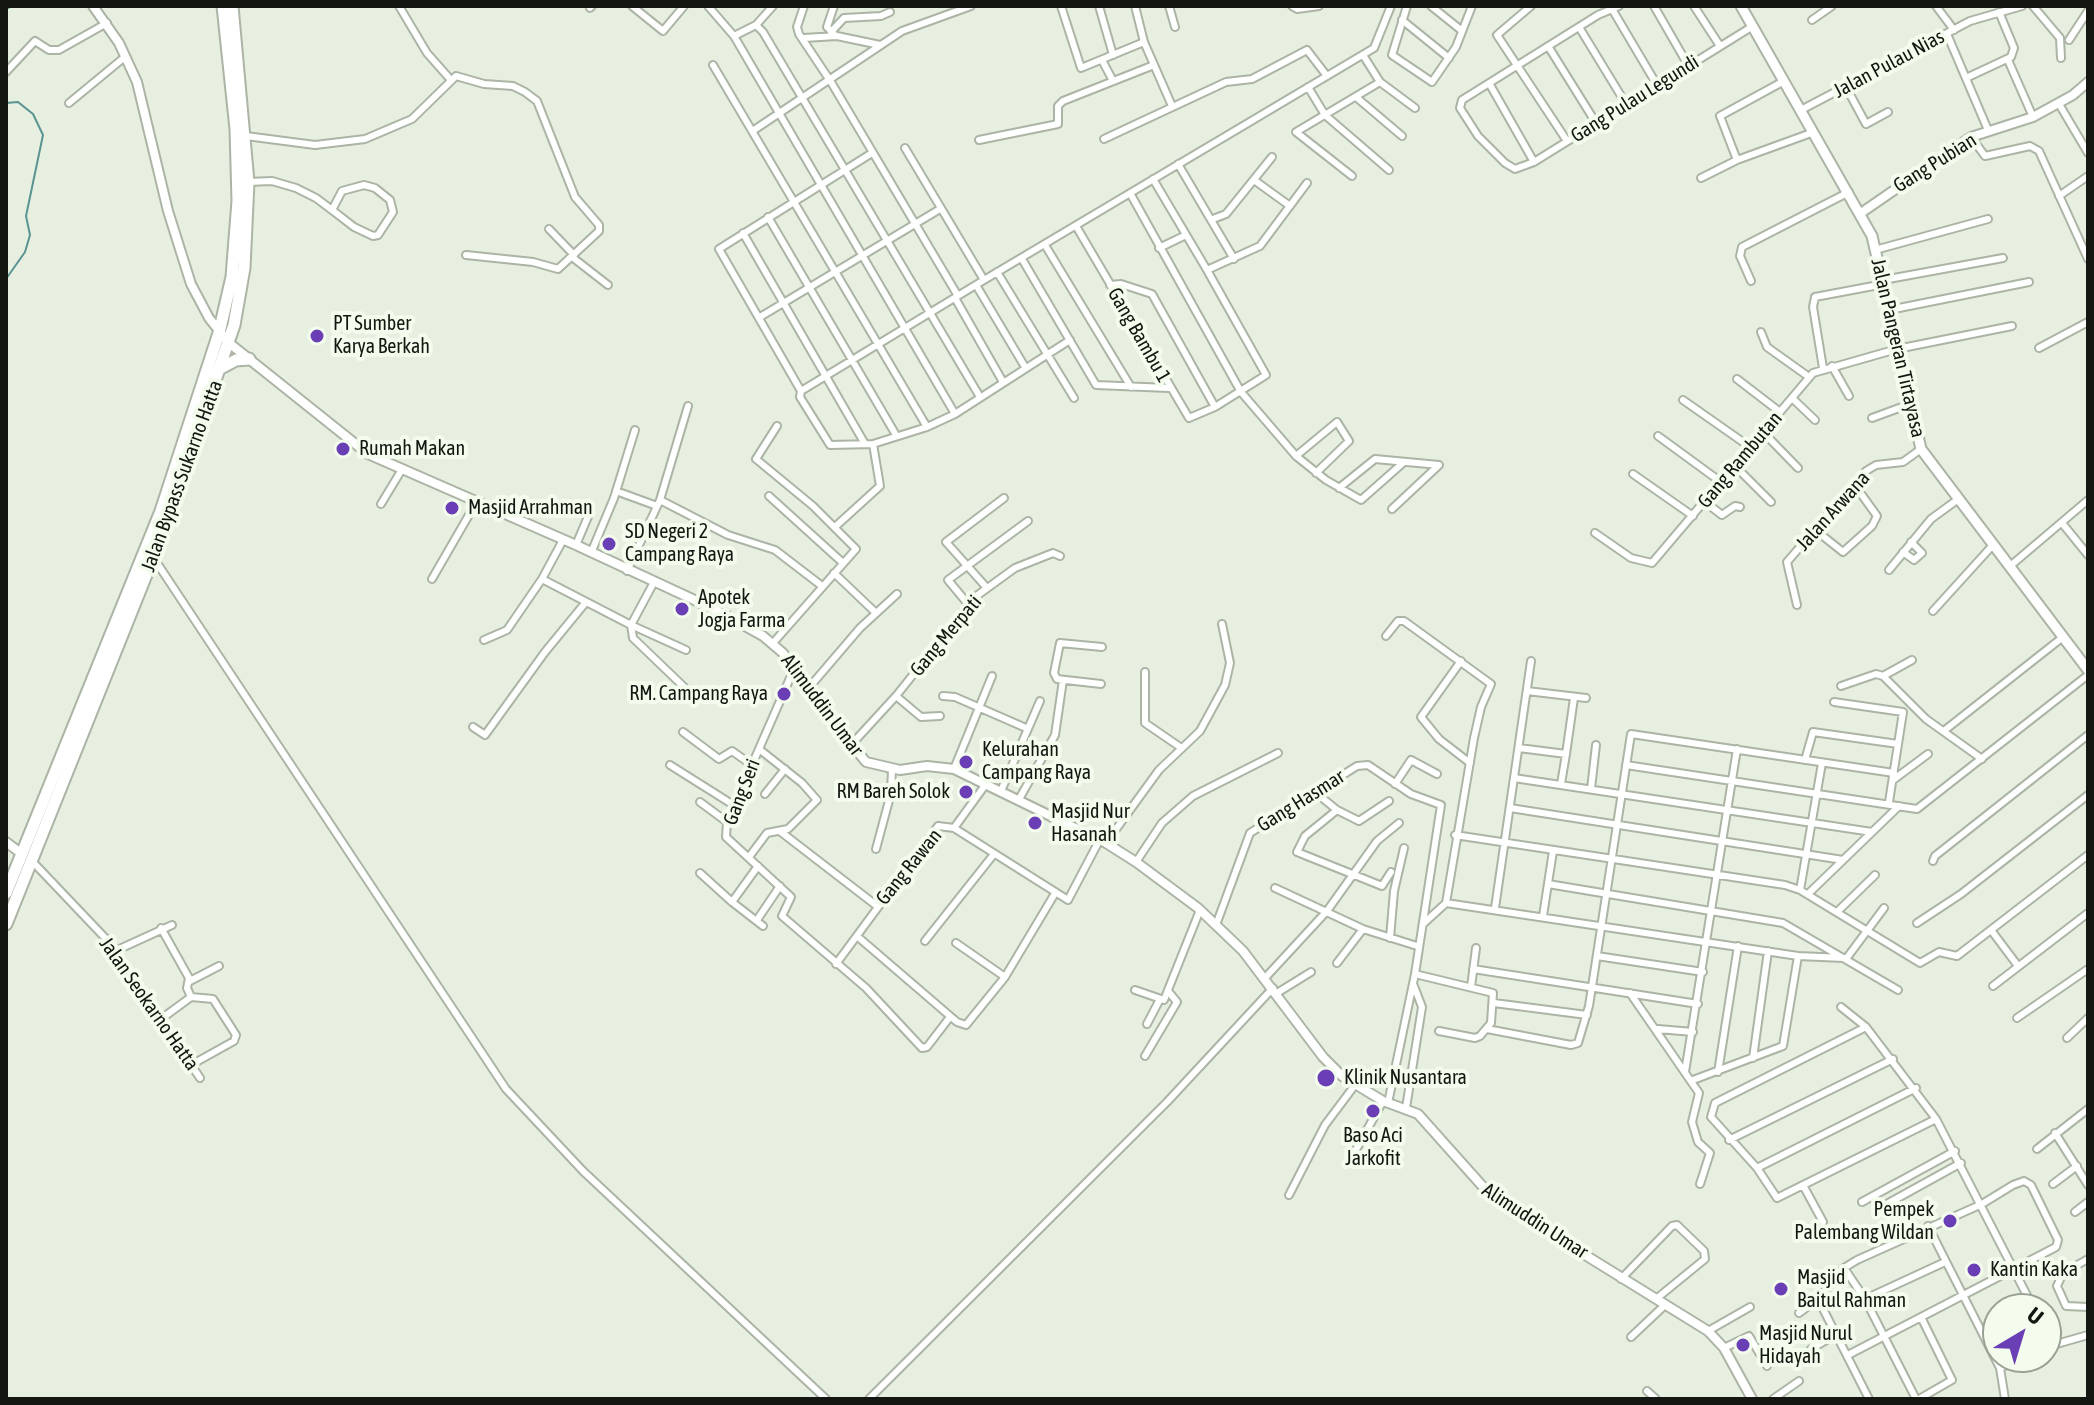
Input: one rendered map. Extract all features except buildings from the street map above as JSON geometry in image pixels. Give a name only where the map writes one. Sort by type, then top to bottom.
[{"type":"highway","name":"Jalan Bypass Sukarno Hatta","points":[[67,756],[153,557],[229,343],[248,182],[246,136],[223,6]]},
{"type":"highway","name":"Jalan Bypass Sukarno Hatta","points":[[232,6],[238,201],[237,279]]},
{"type":"highway","name":"Jalan Bypass Sukarno Hatta","points":[[6,924],[27,857],[161,511],[219,333],[231,308]]},
{"type":"highway","points":[[221,368],[236,360],[249,359]]},
{"type":"highway","name":"Jalan Bypass Sukarno Hatta","points":[[6,893],[27,857]]},
{"type":"main road","name":"Jalan Pangeran Tirtayasa","points":[[1741,6],[1861,213],[1875,250],[1921,449],[2088,672]]},
{"type":"street","points":[[399,6],[427,53],[450,79]]},
{"type":"street","points":[[632,6],[661,31],[682,9],[673,6]]},
{"type":"street","points":[[708,6],[734,36],[955,414]]},
{"type":"street","points":[[734,36],[756,25],[773,6]]},
{"type":"street","points":[[804,6],[797,27],[957,297],[1003,382]]},
{"type":"street","points":[[832,32],[834,6]]},
{"type":"street","points":[[754,130],[831,82],[902,31],[971,6]]},
{"type":"street","points":[[1061,6],[1079,67],[1144,42]]},
{"type":"street","points":[[1099,6],[1113,55]]},
{"type":"street","points":[[1135,6],[1144,42],[1172,106]]},
{"type":"street","points":[[1169,6],[1175,27]]},
{"type":"street","points":[[1292,6],[1297,9],[1319,6]]},
{"type":"street","points":[[801,391],[1363,55],[1376,46],[1391,6]]},
{"type":"street","points":[[1407,6],[1393,56],[1432,82],[1449,58],[1472,6]]},
{"type":"street","points":[[1431,6],[1461,30]]},
{"type":"street","points":[[1531,6],[1497,35],[1567,141]]},
{"type":"street","points":[[1654,6],[1688,65]]},
{"type":"street","points":[[1694,6],[1720,46]]},
{"type":"street","points":[[1812,20],[1832,6]]},
{"type":"street","points":[[1936,6],[1954,30]]},
{"type":"street","name":"Jalan Pulau Nias","points":[[1801,110],[1954,30],[2022,6]]},
{"type":"street","points":[[2033,6],[2060,38],[2061,58]]},
{"type":"street","name":"Alimuddin Umar","points":[[95,7],[126,56],[146,110],[162,187],[186,271],[195,293],[219,333],[229,343],[360,448],[401,471],[576,545],[653,584],[731,618],[773,643],[866,762],[892,769],[954,769],[1136,862],[1216,925],[1275,990],[1323,1057],[1355,1085],[1385,1102],[1406,1108],[1432,1128],[1464,1170],[1493,1198],[1708,1331],[1724,1348],[1752,1399]]},
{"type":"street","points":[[1534,162],[1489,83],[1548,46],[1614,7],[1657,85]]},
{"type":"street","points":[[2069,40],[2088,11]]},
{"type":"street","points":[[832,15],[844,18],[881,16],[890,12]]},
{"type":"street","points":[[1966,78],[2008,60],[2014,48],[1999,12]]},
{"type":"street","points":[[814,35],[832,32],[844,18]]},
{"type":"street","points":[[1402,20],[1449,58]]},
{"type":"street","points":[[6,72],[35,41],[49,50],[59,50],[107,23]]},
{"type":"street","points":[[756,25],[804,99],[980,397]]},
{"type":"street","name":"Gang Pulau Legundi","points":[[1489,83],[1465,97],[1460,108],[1487,147],[1515,169],[1534,162],[1753,26]]},
{"type":"street","points":[[1579,27],[1626,104]]},
{"type":"street","points":[[804,38],[832,32],[880,45]]},
{"type":"street","points":[[1947,34],[1988,130]]},
{"type":"street","points":[[1548,46],[1596,123]]},
{"type":"street","points":[[1104,139],[1226,82],[1252,79],[1307,50],[1327,76]]},
{"type":"street","points":[[1363,55],[1380,82],[1415,108]]},
{"type":"street","points":[[69,103],[126,56]]},
{"type":"street","points":[[1102,60],[1113,81]]},
{"type":"street","points":[[2008,60],[2033,117]]},
{"type":"street","points":[[713,65],[927,427]]},
{"type":"street","points":[[979,140],[1058,124],[1059,104],[1154,65]]},
{"type":"street","points":[[246,136],[315,145],[365,139],[412,119],[450,79],[462,76],[476,82],[513,86],[537,101],[575,197],[600,227],[558,269],[533,262],[466,255]]},
{"type":"street","points":[[1737,160],[1720,116],[1784,81]]},
{"type":"street","points":[[1352,176],[1297,133],[1380,82]]},
{"type":"street","name":"Gang Pubian","points":[[1861,213],[1971,137],[2033,117],[2059,104],[2088,82]]},
{"type":"street","points":[[1308,87],[1325,115],[1389,170]]},
{"type":"street","points":[[1846,87],[1866,124],[1888,112]]},
{"type":"street","points":[[1356,97],[1402,136]]},
{"type":"street","points":[[2059,104],[2088,153]]},
{"type":"street","points":[[2078,138],[2088,130]]},
{"type":"street","points":[[1701,178],[1737,160],[1814,132]]},
{"type":"street","points":[[1971,137],[1985,156],[2034,147],[2088,259]]},
{"type":"street","points":[[905,148],[984,280]]},
{"type":"street","points":[[872,153],[719,251],[760,317],[827,443],[869,444],[927,427],[955,414],[1070,340]]},
{"type":"street","points":[[1213,219],[1226,214],[1272,157]]},
{"type":"street","points":[[1178,164],[1234,259]]},
{"type":"street","points":[[2059,196],[2088,176]]},
{"type":"street","points":[[1110,285],[1121,284],[1152,294],[1215,407],[1266,373],[1153,179]]},
{"type":"street","points":[[1254,180],[1290,206]]},
{"type":"street","points":[[248,182],[284,183],[316,198],[332,210],[373,236],[378,235],[393,212],[390,200],[375,188],[364,185],[342,191],[332,210]]},
{"type":"street","points":[[1207,270],[1260,246],[1307,183]]},
{"type":"street","points":[[1751,281],[1740,256],[1742,247],[1849,192]]},
{"type":"street","points":[[1130,193],[1241,392],[1296,456],[1316,473],[1362,500],[1404,462]]},
{"type":"street","points":[[760,317],[940,209]]},
{"type":"street","points":[[768,217],[896,435]]},
{"type":"street","points":[[1875,250],[1988,219]]},
{"type":"street","name":"Gang Bambu 1","points":[[1076,226],[1189,418],[1215,407]]},
{"type":"street","points":[[549,229],[573,256],[608,285]]},
{"type":"street","points":[[743,233],[825,378],[869,444],[880,486],[836,526]]},
{"type":"street","points":[[1159,248],[1186,235]]},
{"type":"street","points":[[1045,245],[1131,387]]},
{"type":"street","points":[[1823,368],[1813,307],[1815,297],[2003,258]]},
{"type":"street","points":[[1022,259],[1096,385],[1169,388]]},
{"type":"street","points":[[997,272],[1074,398]]},
{"type":"street","points":[[1889,310],[2029,282]]},
{"type":"street","points":[[976,285],[1025,367]]},
{"type":"street","points":[[2039,348],[2088,322]]},
{"type":"street","name":"Gang Rambutan","points":[[1595,533],[1631,558],[1652,563],[1809,377],[1823,368],[1897,349],[2012,326]]},
{"type":"street","points":[[1761,332],[1767,347],[1809,377]]},
{"type":"street","points":[[1832,366],[1849,396]]},
{"type":"street","points":[[1737,379],[1780,412]]},
{"type":"street","points":[[1792,398],[1815,420]]},
{"type":"street","points":[[1683,400],[1750,447]]},
{"type":"street","points":[[1872,418],[1910,404]]},
{"type":"street","points":[[627,571],[659,503],[688,406]]},
{"type":"street","points":[[1296,456],[1337,422],[1349,441],[1316,473]]},
{"type":"street","points":[[773,643],[856,548],[836,526],[756,459],[777,426]]},
{"type":"street","points":[[591,553],[616,491],[635,430]]},
{"type":"street","points":[[1763,432],[1798,468]]},
{"type":"street","points":[[1658,436],[1721,482]]},
{"type":"street","name":"Jalan Arwana","points":[[1797,605],[1787,562],[1854,484],[1876,465],[1903,462],[1921,449]]},
{"type":"street","points":[[1339,488],[1371,460],[1439,465],[1392,509]]},
{"type":"street","points":[[1735,466],[1771,502]]},
{"type":"street","points":[[381,504],[401,471]]},
{"type":"street","points":[[1633,474],[1693,516]]},
{"type":"street","points":[[1814,529],[1843,552],[1872,526],[1877,516],[1854,484]]},
{"type":"street","points":[[616,491],[659,503],[728,535],[775,550],[822,586]]},
{"type":"street","points":[[769,496],[843,563]]},
{"type":"street","points":[[987,588],[969,564],[946,542],[1004,498]]},
{"type":"street","points":[[1889,570],[1931,519],[1957,500]]},
{"type":"street","points":[[2009,567],[2088,500]]},
{"type":"street","points":[[432,579],[477,501]]},
{"type":"street","points":[[1705,502],[1722,515],[1735,506],[1740,507]]},
{"type":"street","points":[[576,545],[590,512]]},
{"type":"street","points":[[968,604],[948,580],[1028,521]]},
{"type":"street","points":[[2062,523],[2088,555]]},
{"type":"street","points":[[484,640],[507,630],[542,579],[563,540]]},
{"type":"street","points":[[1903,552],[1914,560],[1922,553],[1911,542]]},
{"type":"street","points":[[1933,611],[1992,546]]},
{"type":"street","name":"Gang Merpati","points":[[851,745],[896,696],[968,604],[1015,568],[1053,553],[1060,556]]},
{"type":"street","points":[[153,557],[506,1089],[583,1171],[826,1399]]},
{"type":"street","points":[[834,573],[876,613]]},
{"type":"street","points":[[542,579],[686,650]]},
{"type":"street","points":[[653,584],[631,625],[637,643],[684,687]]},
{"type":"street","points":[[807,690],[897,594]]},
{"type":"street","points":[[473,727],[485,735],[545,652],[586,602]]},
{"type":"street","points":[[1386,636],[1398,621],[1404,621],[1491,684],[1481,707],[1455,835],[1446,903],[1423,924]]},
{"type":"street","points":[[954,828],[1054,895],[1071,900],[1102,842],[1180,747],[1200,731],[1228,678],[1227,639],[1222,624]]},
{"type":"street","points":[[1945,730],[2063,637]]},
{"type":"street","points":[[1101,684],[1055,677],[1060,643],[1102,647]]},
{"type":"street","points":[[1883,676],[1912,660]]},
{"type":"street","points":[[1461,661],[1421,717],[1439,739],[1470,763]]},
{"type":"street","points":[[1495,908],[1531,661]]},
{"type":"street","name":"Gang Seri","points":[[780,886],[726,837],[727,822],[794,669]]},
{"type":"street","points":[[1145,672],[1145,723],[1180,747]]},
{"type":"street","points":[[1626,765],[1889,802],[1910,810],[1923,807],[2088,672]]},
{"type":"street","points":[[1841,686],[1876,674],[1883,676],[1926,719],[1982,759]]},
{"type":"street","points":[[954,769],[992,676]]},
{"type":"street","points":[[1018,801],[1052,741],[1063,680]]},
{"type":"street","points":[[1527,691],[1586,698]]},
{"type":"street","points":[[896,696],[921,717],[940,716]]},
{"type":"street","points":[[943,696],[955,697],[1026,728]]},
{"type":"street","points":[[1561,784],[1574,698]]},
{"type":"street","points":[[1001,791],[1040,701]]},
{"type":"street","points":[[1834,702],[1903,712],[1889,802]]},
{"type":"street","points":[[683,732],[719,759],[732,751],[752,765]]},
{"type":"street","points":[[1805,760],[1813,732],[1898,744]]},
{"type":"street","points":[[1487,1029],[1576,1045],[1587,1015],[1593,985],[1632,734],[1805,760],[1893,777],[1928,754]]},
{"type":"street","points":[[1933,861],[1935,856],[2088,735]]},
{"type":"street","points":[[1591,789],[1596,745]]},
{"type":"street","points":[[1519,748],[1566,754]]},
{"type":"street","points":[[749,857],[767,833],[781,832],[817,800],[759,749]]},
{"type":"street","points":[[1685,1072],[1737,749]]},
{"type":"street","points":[[1136,862],[1162,823],[1193,796],[1278,753]]},
{"type":"street","points":[[1352,1157],[1385,1102],[1413,985],[1417,946],[1443,807],[1395,784],[1411,760],[1437,774]]},
{"type":"street","points":[[1800,890],[1822,763]]},
{"type":"street","name":"Gang Hasmar","points":[[1216,925],[1250,833],[1363,764],[1395,784]]},
{"type":"street","points":[[670,765],[735,806]]},
{"type":"street","points":[[765,794],[785,769]]},
{"type":"street","points":[[876,849],[891,793],[892,769]]},
{"type":"street","points":[[1514,778],[1872,832]]},
{"type":"street","name":"Gang Rawan","points":[[836,964],[938,826],[954,828],[986,784]]},
{"type":"street","points":[[1315,792],[1337,810],[1359,821],[1389,801]]},
{"type":"street","points":[[1917,923],[1961,894],[2088,795]]},
{"type":"street","points":[[700,802],[727,822]]},
{"type":"street","points":[[1808,894],[1899,806]]},
{"type":"street","points":[[1510,808],[1843,860]]},
{"type":"street","points":[[1337,810],[1305,836],[1296,850],[1382,886],[1391,872]]},
{"type":"street","points":[[1265,978],[1327,911],[1377,841],[1399,823]]},
{"type":"street","points":[[781,832],[877,906]]},
{"type":"street","points":[[1455,835],[1800,890],[1918,963],[1939,952],[1957,956],[2088,855]]},
{"type":"street","points":[[6,842],[27,857]]},
{"type":"street","points":[[1390,938],[1394,891],[1404,848]]},
{"type":"street","points":[[1543,916],[1553,851]]},
{"type":"street","points":[[925,941],[994,854]]},
{"type":"street","name":"Jalan Seokarno Hatta","points":[[27,857],[115,951],[200,1078]]},
{"type":"street","points":[[732,902],[758,866]]},
{"type":"street","points":[[700,873],[760,923],[780,886],[791,899],[782,916],[888,1010],[922,1048],[950,1017]]},
{"type":"street","points":[[1837,912],[1875,875]]},
{"type":"street","points":[[1548,884],[1783,923],[1898,990]]},
{"type":"street","points":[[1275,888],[1363,929],[1417,946]]},
{"type":"street","points":[[858,937],[961,1025],[970,1023],[1005,977],[1054,895]]},
{"type":"street","points":[[1446,903],[1798,956],[1845,959]]},
{"type":"street","points":[[1845,959],[1884,908]]},
{"type":"street","points":[[1135,990],[1159,1001],[1164,1000],[1200,910]]},
{"type":"street","points":[[1993,986],[2088,913]]},
{"type":"street","points":[[115,951],[172,925]]},
{"type":"street","points":[[161,928],[190,981]]},
{"type":"street","points":[[1337,963],[1363,929]]},
{"type":"street","points":[[1991,930],[2018,966]]},
{"type":"street","points":[[956,943],[1005,977]]},
{"type":"street","points":[[1718,1072],[1738,946]]},
{"type":"street","points":[[1471,987],[1476,948]]},
{"type":"street","points":[[1753,1058],[1768,951]]},
{"type":"street","points":[[1597,956],[1703,972]]},
{"type":"street","points":[[1693,1080],[1779,1049],[1786,1041],[1798,956]]},
{"type":"street","points":[[191,1065],[234,1041],[236,1035],[213,999],[197,1001],[187,988],[190,981],[219,966]]},
{"type":"street","points":[[1473,969],[1593,985],[1698,1004]]},
{"type":"street","points":[[2017,1018],[2088,969]]},
{"type":"street","points":[[869,1399],[1275,990],[1311,972]]},
{"type":"street","points":[[1415,974],[1492,992],[1494,1003],[1487,1029],[1475,1038],[1439,1031]]},
{"type":"street","points":[[2080,976],[2088,984]]},
{"type":"street","points":[[1406,1108],[1422,1007],[1413,985]]},
{"type":"street","points":[[1145,1056],[1177,1002],[1168,991]]},
{"type":"street","points":[[1630,993],[1693,1080],[1700,1097],[1692,1122],[1694,1134],[1710,1153],[1700,1184]]},
{"type":"street","points":[[161,1019],[191,997]]},
{"type":"street","points":[[1147,1024],[1159,1001]]},
{"type":"street","points":[[1494,1003],[1587,1015]]},
{"type":"street","points":[[1841,1007],[1866,1027],[1916,1088],[1936,1119],[2025,1293]]},
{"type":"street","points":[[2067,1038],[2087,1022]]},
{"type":"street","points":[[1866,1027],[1715,1103],[1711,1117],[1757,1168],[1777,1198],[1936,1119]]},
{"type":"street","points":[[1658,1029],[1693,1032]]},
{"type":"street","points":[[1729,1140],[1893,1059]]},
{"type":"street","points":[[1289,1195],[1325,1125],[1355,1085]]},
{"type":"street","points":[[1757,1168],[1916,1088]]},
{"type":"street","points":[[2037,1149],[2055,1133],[2087,1113]]},
{"type":"street","points":[[2055,1133],[2088,1185]]},
{"type":"street","points":[[1862,1202],[1955,1151]]},
{"type":"street","points":[[1885,1205],[1961,1163]]},
{"type":"street","points":[[2053,1184],[2077,1166]]},
{"type":"street","points":[[1799,1313],[1818,1299],[1844,1268],[1928,1226],[1982,1204],[2013,1185],[2027,1183],[2058,1240],[2056,1247],[1848,1355]]},
{"type":"street","points":[[1804,1187],[1823,1222]]},
{"type":"street","points":[[2075,1212],[2088,1202]]},
{"type":"street","points":[[1621,1279],[1674,1225],[1691,1238],[1706,1256],[1656,1299]]},
{"type":"street","points":[[1928,1226],[1982,1333]]},
{"type":"street","points":[[2088,1259],[2063,1273],[2057,1286],[2066,1306],[2088,1307]]},
{"type":"street","points":[[1865,1299],[1945,1262]]},
{"type":"street","points":[[1844,1268],[1865,1299],[1918,1399],[1952,1380],[1921,1317]]},
{"type":"street","points":[[1818,1299],[1869,1399]]},
{"type":"street","points":[[1631,1337],[1666,1304]]},
{"type":"street","points":[[1708,1331],[1750,1307]]},
{"type":"street","points":[[1811,1349],[1837,1334]]},
{"type":"street","points":[[2062,1342],[2088,1335]]},
{"type":"street","points":[[1724,1348],[1749,1336],[1767,1366]]},
{"type":"street","points":[[2001,1373],[2005,1399]]},
{"type":"street","points":[[1773,1399],[1799,1381]]},
{"type":"street","points":[[1647,1391],[1656,1399]]},
{"type":"waterway","points":[[6,9],[12,6]]},
{"type":"waterway","points":[[6,103],[18,102],[33,114],[43,135],[26,216],[30,235],[25,252],[6,279]]},
{"type":"place","name":"PT Sumber Karya Berkah","points":[[317,336]]},
{"type":"place","name":"Rumah Makan","points":[[343,449]]},
{"type":"place","name":"Masjid Arrahman","points":[[452,508]]},
{"type":"place","name":"SD Negeri 2 Campang Raya","points":[[609,544]]},
{"type":"place","name":"Apotek Jogja Farma","points":[[682,609]]},
{"type":"place","name":"RM. Campang Raya","points":[[784,694]]},
{"type":"place","name":"Kelurahan Campang Raya","points":[[966,762]]},
{"type":"place","name":"RM Bareh Solok","points":[[966,792]]},
{"type":"place","name":"Masjid Nur Hasanah","points":[[1035,823]]},
{"type":"place","name":"Klinik Nusantara","points":[[1326,1078]]},
{"type":"place","name":"Baso Aci Jarkofit","points":[[1373,1111]]},
{"type":"place","name":"Pempek Palembang Wildan","points":[[1950,1221]]},
{"type":"place","name":"Kantin Kaka","points":[[1974,1270]]},
{"type":"place","name":"Masjid Baitul Rahman","points":[[1781,1289]]},
{"type":"place","name":"Masjid Nurul Hidayah","points":[[1743,1345]]}]
